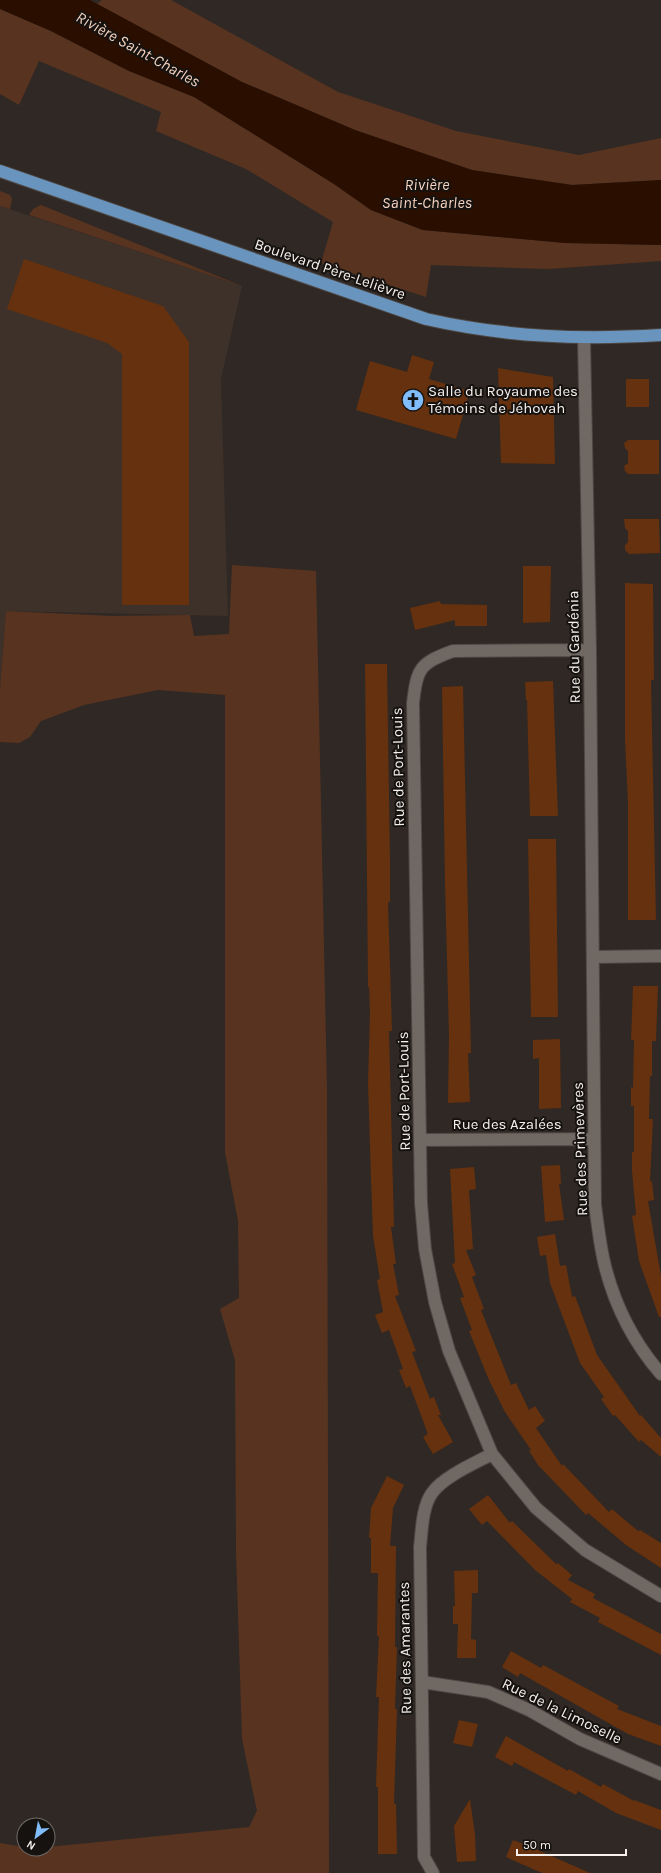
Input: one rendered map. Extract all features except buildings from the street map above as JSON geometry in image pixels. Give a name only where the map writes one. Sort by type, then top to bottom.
[{"type":"main road","name":"Boulevard Père-Lelièvre","points":[[0,171],[410,314],[490,331],[562,338],[661,335]]},
{"type":"street","name":"Rue du Gardénia","points":[[584,338],[594,956]]},
{"type":"street","name":"Rue de Port-Louis","points":[[590,650],[454,651],[432,658],[420,670],[415,684],[413,711],[421,1203],[426,1249],[435,1302],[449,1351],[492,1454],[536,1508],[585,1550],[661,1596]]},
{"type":"street","points":[[594,956],[661,956]]},
{"type":"street","name":"Rue des Primevères","points":[[594,956],[595,1206],[605,1266],[620,1311],[642,1352],[661,1374]]},
{"type":"street","name":"Rue des Azalées","points":[[421,1140],[594,1139]]},
{"type":"street","name":"Rue des Amarantes","points":[[433,1873],[424,1857],[420,1547],[424,1513],[432,1493],[446,1480],[492,1454]]},
{"type":"street","name":"Rue de la Limoselle","points":[[422,1682],[488,1692],[529,1710],[580,1740],[661,1774]]},
{"type":"shaded area","points":[[102,0],[171,0],[338,92],[456,131],[579,155],[661,138],[661,180],[572,185],[472,170],[355,130],[242,82],[97,4]]},
{"type":"shaded area","points":[[0,9],[51,31],[129,71],[194,97],[334,184],[371,210],[422,230],[565,243],[661,245],[661,261],[548,269],[431,265],[426,297],[321,263],[333,222],[246,169],[156,131],[161,112],[39,61],[19,105],[0,94]]},
{"type":"shaded area","points":[[0,191],[10,195],[12,199],[10,209],[0,206]]},
{"type":"shaded area","points":[[41,205],[242,286],[29,215],[33,209]]},
{"type":"shaded area","points":[[0,206],[242,286],[221,379],[228,616],[6,611],[0,690]]},
{"type":"shaded area","points":[[232,565],[316,571],[327,1089],[329,1873],[0,1873],[0,1843],[16,1846],[16,1857],[56,1857],[56,1846],[249,1827],[257,1811],[242,1739],[236,1551],[235,1360],[220,1309],[239,1298],[238,1221],[225,1152],[225,695],[158,690],[84,705],[41,721],[30,737],[19,743],[0,742],[0,690],[6,611],[112,616],[190,615],[194,636],[229,634]]},
{"type":"water","name":"Rivière Saint-Charles","points":[[0,0],[90,0],[242,82],[355,130],[472,170],[572,185],[661,180],[661,245],[565,243],[423,230],[371,210],[334,184],[194,97],[129,71],[51,31],[0,9]]},
{"type":"place","name":"Salle du Royaume des Témoins de Jéhovah","points":[[413,400]]}]
